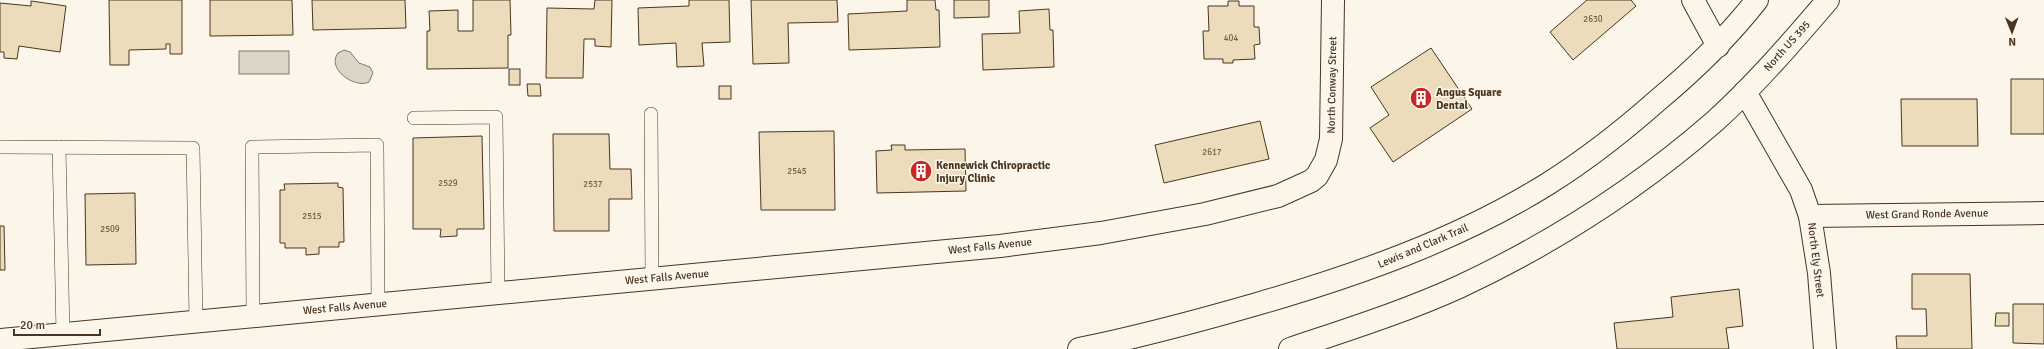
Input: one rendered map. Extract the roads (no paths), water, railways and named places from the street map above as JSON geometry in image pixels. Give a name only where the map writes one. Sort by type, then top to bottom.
[{"type":"main road","name":"North Conway Street","points":[[1322,169],[1326,160],[1331,139],[1333,0]]},
{"type":"main road","points":[[1693,0],[1718,46],[1757,0]]},
{"type":"main road","name":"North US 395","points":[[1745,92],[1789,46],[1828,0]]},
{"type":"main road","name":"Lewis and Clark Trail","points":[[1079,349],[1196,321],[1355,274],[1464,229],[1546,185],[1608,142],[1681,81],[1718,46]]},
{"type":"main road","points":[[1290,349],[1402,310],[1458,287],[1559,235],[1602,208],[1650,174],[1714,122],[1745,92]]},
{"type":"main road","name":"North Ely Street","points":[[1745,92],[1800,190],[1810,216],[1818,266],[1825,349]]},
{"type":"main road","name":"West Falls Avenue","points":[[0,340],[1000,246],[1121,230],[1205,214],[1278,196],[1311,181],[1322,169]]},
{"type":"main road","name":"West Grand Ronde Avenue","points":[[1810,216],[2044,213]]},
{"type":"lane","points":[[651,114],[652,279]]},
{"type":"lane","points":[[414,118],[496,117],[498,293]]},
{"type":"lane","points":[[253,316],[252,147],[377,145],[378,304]]},
{"type":"lane","points":[[0,147],[193,148],[196,321]]},
{"type":"lane","points":[[59,147],[63,334]]},
{"type":"place","name":"Angus Square Dental","points":[[1421,98]]},
{"type":"place","name":"Kennewick Chiropractic Injury Clinic","points":[[921,171]]}]
